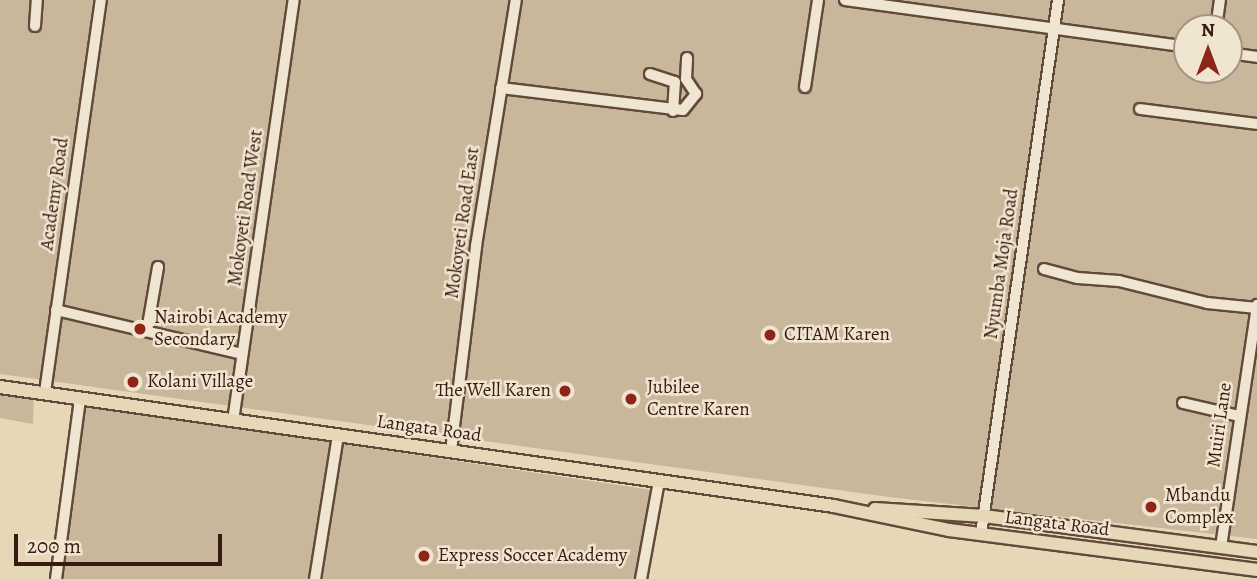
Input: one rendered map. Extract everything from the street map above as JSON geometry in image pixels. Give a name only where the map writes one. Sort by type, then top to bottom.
[{"type":"main road","name":"Langata Road","points":[[0,387],[853,509],[981,534],[1257,569]]},
{"type":"main road","name":"Langata Road","points":[[853,509],[984,516],[1257,552]]},
{"type":"street","points":[[35,26],[37,0]]},
{"type":"street","name":"Academy Road","points":[[45,392],[101,0]]},
{"type":"street","name":"Mokoyeti Road West","points":[[233,421],[294,0]]},
{"type":"street","name":"Mokoyeti Road East","points":[[451,451],[501,88],[516,0]]},
{"type":"street","points":[[805,87],[818,0]]},
{"type":"street","points":[[845,0],[1173,45]]},
{"type":"street","name":"Nyumba Moja Road","points":[[981,534],[1058,0]]},
{"type":"street","points":[[501,88],[673,111],[684,110],[695,97],[686,79],[687,58]]},
{"type":"street","points":[[650,74],[676,82],[673,111]]},
{"type":"street","points":[[1140,109],[1257,124]]},
{"type":"street","points":[[147,331],[158,267]]},
{"type":"street","name":"Muiri Lane","points":[[1044,269],[1078,278],[1119,281],[1208,303],[1257,307],[1221,547]]},
{"type":"street","points":[[56,310],[242,354]]},
{"type":"street","points":[[56,579],[80,399]]},
{"type":"street","points":[[1183,403],[1239,416]]},
{"type":"street","points":[[315,579],[338,436]]},
{"type":"street","points":[[641,579],[659,481]]},
{"type":"shaded area","points":[[0,0],[1257,0],[1257,539],[889,497],[0,374]]},
{"type":"shaded area","points":[[0,387],[34,391],[33,424],[0,418]]},
{"type":"shaded area","points":[[79,405],[652,490],[640,579],[56,579]]},
{"type":"place","name":"Nairobi Academy Secondary","points":[[140,329]]},
{"type":"place","name":"CITAM Karen","points":[[770,335]]},
{"type":"place","name":"Kolani Village","points":[[133,382]]},
{"type":"place","name":"The Well Karen","points":[[565,391]]},
{"type":"place","name":"Jubilee Centre Karen","points":[[631,399]]},
{"type":"place","name":"Mbandu Complex","points":[[1151,507]]},
{"type":"place","name":"Express Soccer Academy","points":[[424,556]]}]
